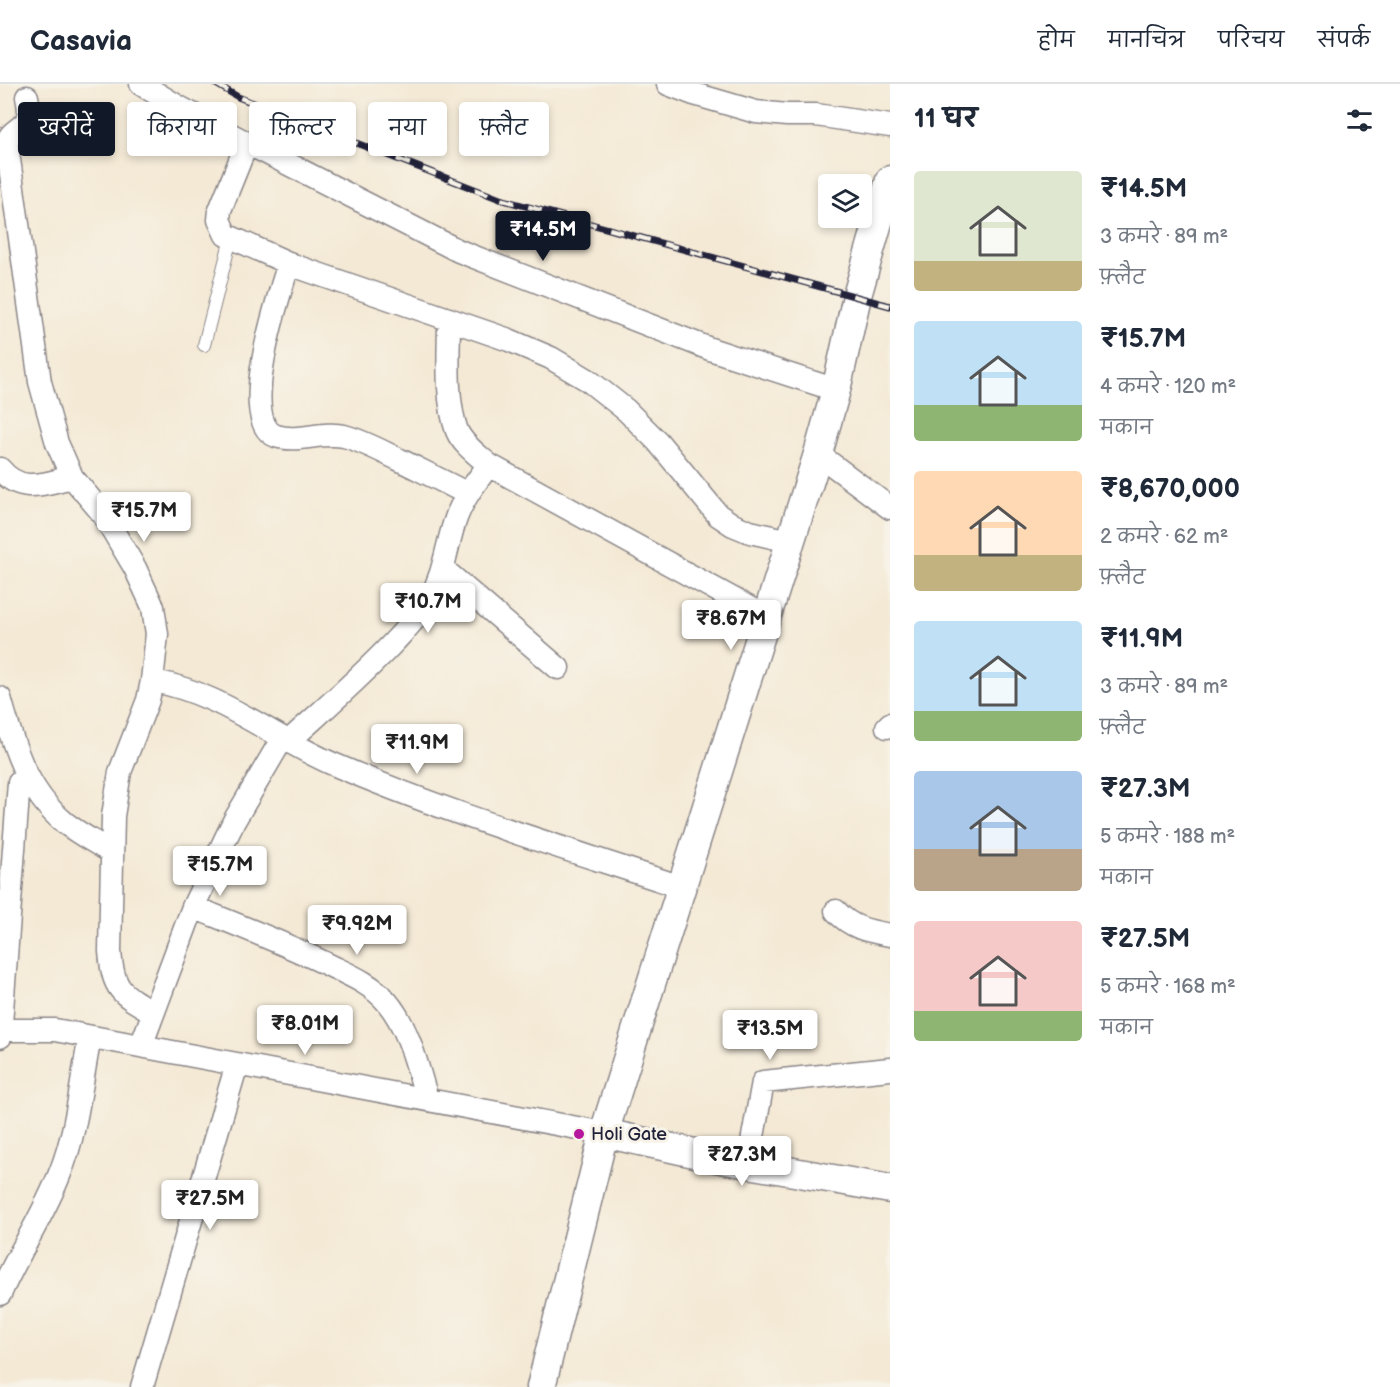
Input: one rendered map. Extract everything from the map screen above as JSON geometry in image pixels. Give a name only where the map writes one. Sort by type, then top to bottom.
[{"type":"street","points":[[141,84],[177,106],[459,251],[710,349],[836,390]]},
{"type":"street","points":[[668,84],[756,112],[816,115],[890,126]]},
{"type":"street","points":[[27,98],[29,113],[27,120],[24,126],[11,133],[8,138],[7,153],[40,382],[57,443],[72,477],[103,514],[135,568],[153,607],[157,634],[148,700],[120,772],[113,816],[110,951],[112,972],[116,983],[126,996],[153,1012]]},
{"type":"street","points":[[247,142],[220,210],[221,227],[225,235],[289,263],[509,340],[551,358],[588,380],[626,410],[658,442],[718,515],[732,525],[750,532],[790,541]]},
{"type":"street","points":[[542,1387],[604,1133],[818,454],[836,390],[857,296],[888,191]]},
{"type":"street","points":[[289,263],[271,317],[262,374],[259,405],[267,429],[274,435],[285,438],[333,434],[346,436],[468,494]]},
{"type":"street","points":[[449,319],[450,390],[458,432],[469,447],[489,465],[766,617]]},
{"type":"street","points":[[818,454],[890,507]]},
{"type":"street","points":[[141,1046],[193,907],[234,821],[285,740],[369,668],[408,627],[430,598],[443,569],[453,525],[468,494],[489,465]]},
{"type":"street","points":[[0,469],[17,484],[33,485],[72,477]]},
{"type":"street","points":[[443,569],[558,668]]},
{"type":"street","points":[[152,681],[200,695],[332,764],[386,786],[681,887]]},
{"type":"street","points":[[0,698],[13,746],[27,777],[45,803],[65,823],[112,852]]},
{"type":"street","points":[[0,1037],[19,782]]},
{"type":"street","points":[[193,907],[300,951],[370,987],[387,1002],[401,1024],[412,1049],[427,1099]]},
{"type":"street","points":[[836,910],[844,920],[865,930],[890,934]]},
{"type":"street","points":[[0,1030],[55,1030],[604,1133],[748,1164],[890,1189]]},
{"type":"street","points":[[0,1294],[15,1259],[41,1214],[60,1173],[70,1137],[90,1037]]},
{"type":"street","points":[[142,1387],[237,1064]]},
{"type":"street","points":[[748,1164],[763,1082],[890,1069]]},
{"type":"lane","points":[[204,345],[231,238]]},
{"type":"railway","points":[[216,84],[238,97],[500,199],[890,306]]},
{"type":"place","name":"Holi Gate","points":[[579,1134]]}]
